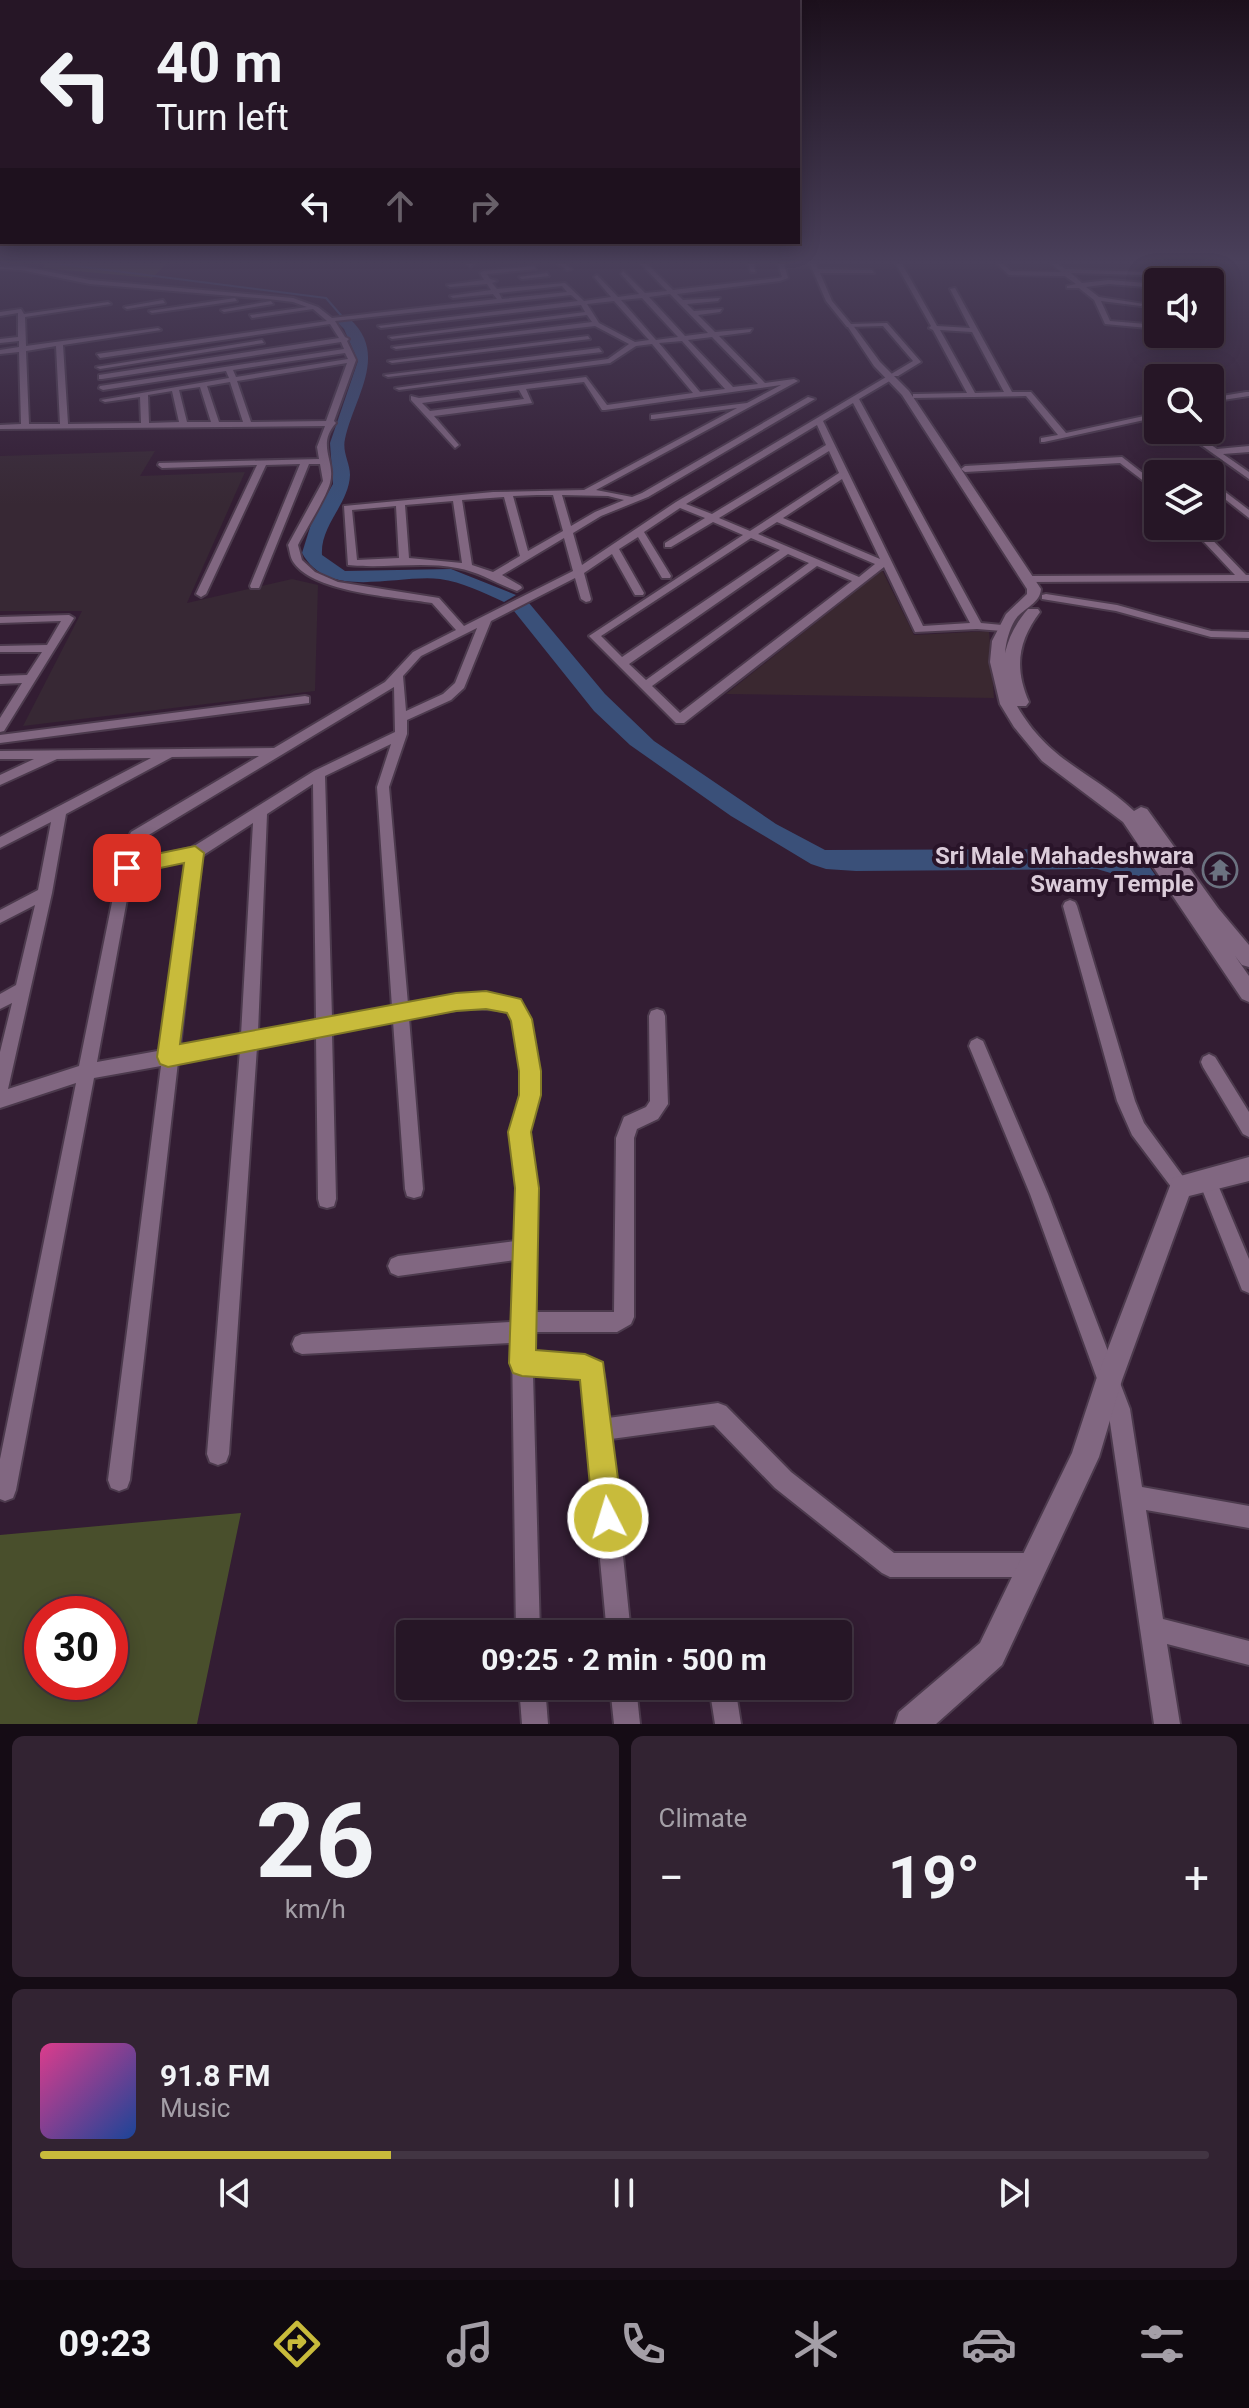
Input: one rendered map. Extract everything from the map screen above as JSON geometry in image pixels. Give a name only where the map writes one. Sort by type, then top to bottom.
[{"type":"street","points":[[25,344],[25,427]]},
{"type":"street","points":[[0,352],[49,344]]},
{"type":"street","points":[[59,344],[64,426]]},
{"type":"street","points":[[103,344],[100,367],[105,400],[104,425]]},
{"type":"street","points":[[100,353],[147,344]]},
{"type":"street","points":[[221,344],[248,424]]},
{"type":"street","points":[[100,367],[246,344]]},
{"type":"street","points":[[102,377],[312,344]]},
{"type":"street","points":[[347,344],[352,360],[321,447],[327,481],[293,545],[297,561],[311,574],[336,585],[435,600],[462,631]]},
{"type":"street","points":[[388,375],[396,347],[417,344]]},
{"type":"street","points":[[392,361],[534,344]]},
{"type":"street","points":[[399,388],[610,361],[633,344]]},
{"type":"street","points":[[656,344],[698,394]]},
{"type":"street","points":[[689,344],[730,389]]},
{"type":"street","points":[[725,344],[763,385]]},
{"type":"street","points":[[865,344],[906,393],[1033,579],[1046,590],[1046,597],[1019,625],[1012,651],[1013,683],[1022,705],[1047,740],[1071,763],[1130,801],[1190,906],[1249,993]]},
{"type":"street","points":[[414,1189],[383,787],[401,734],[399,678],[408,660],[576,574],[679,504],[917,362],[902,344]]},
{"type":"street","points":[[942,344],[972,394]]},
{"type":"street","points":[[982,344],[1009,394]]},
{"type":"street","points":[[529,345],[553,383]]},
{"type":"street","points":[[103,388],[348,350]]},
{"type":"street","points":[[388,375],[599,350]]},
{"type":"street","points":[[105,400],[352,360]]},
{"type":"street","points":[[388,375],[417,401],[455,445]]},
{"type":"street","points":[[892,376],[916,396],[1033,579],[1035,593],[1007,622],[999,648],[1000,682],[1009,706],[1047,755],[1118,805],[1249,959]]},
{"type":"street","points":[[417,401],[586,379],[605,408],[794,381]]},
{"type":"street","points":[[794,381],[822,417],[831,446],[883,562],[919,630],[977,626],[1002,628]]},
{"type":"street","points":[[584,493],[794,381]]},
{"type":"street","points":[[203,384],[216,424]]},
{"type":"street","points":[[429,414],[529,401],[521,387]]},
{"type":"street","points":[[175,389],[183,424]]},
{"type":"street","points":[[144,394],[145,424]]},
{"type":"street","points":[[1224,398],[1246,394]]},
{"type":"street","points":[[916,396],[1031,396],[1078,444]]},
{"type":"street","points":[[854,398],[977,626]]},
{"type":"street","points":[[497,574],[567,532],[630,499],[645,495],[811,399]]},
{"type":"street","points":[[654,417],[756,403]]},
{"type":"street","points":[[1044,440],[1144,418]]},
{"type":"street","points":[[0,427],[332,423]]},
{"type":"street","points":[[1204,444],[1247,473]]},
{"type":"street","points":[[668,545],[831,446]]},
{"type":"street","points":[[1216,452],[1249,449]]},
{"type":"street","points":[[1085,453],[1093,461]]},
{"type":"street","points":[[162,465],[324,461]]},
{"type":"street","points":[[965,469],[1093,461],[1127,462],[1144,477]]},
{"type":"street","points":[[201,594],[263,462]]},
{"type":"street","points":[[255,586],[305,462]]},
{"type":"street","points":[[845,473],[594,636],[680,720],[883,562]]},
{"type":"street","points":[[517,588],[497,574],[467,566],[404,561],[352,563],[347,508],[557,493],[619,494],[630,499]]},
{"type":"street","points":[[557,493],[576,574],[586,599]]},
{"type":"street","points":[[1224,494],[1249,515]]},
{"type":"street","points":[[508,496],[525,557]]},
{"type":"street","points":[[457,500],[467,566]]},
{"type":"street","points":[[400,504],[404,561]]},
{"type":"street","points":[[679,504],[858,580]]},
{"type":"street","points":[[776,518],[883,562]]},
{"type":"street","points":[[639,531],[666,576]]},
{"type":"street","points":[[1208,540],[1246,578]]},
{"type":"street","points":[[615,550],[639,593]]},
{"type":"street","points":[[622,663],[787,550]]},
{"type":"street","points":[[645,686],[816,562]]},
{"type":"street","points":[[1033,579],[1246,578]]},
{"type":"street","points":[[1046,597],[1117,608],[1211,634],[1249,635]]},
{"type":"street","points":[[0,620],[69,618],[4,716],[0,728]]},
{"type":"street","points":[[400,718],[447,697],[460,685],[486,620]]},
{"type":"street","points":[[0,649],[51,648]]},
{"type":"street","points":[[5,1490],[86,1072],[136,836],[399,678]]},
{"type":"street","points":[[0,680],[30,679]]},
{"type":"street","points":[[0,739],[305,700]]},
{"type":"street","points":[[127,868],[195,853],[319,774],[401,734]]},
{"type":"street","points":[[0,755],[272,752]]},
{"type":"street","points":[[0,843],[171,753]]},
{"type":"street","points":[[0,780],[56,754]]},
{"type":"street","points":[[319,774],[327,1199]]},
{"type":"street","points":[[218,1454],[249,1041],[260,813]]},
{"type":"street","points":[[0,1088],[45,893],[59,814]]},
{"type":"street","points":[[119,1480],[195,853]]},
{"type":"street","points":[[0,917],[45,893]]},
{"type":"street","points":[[1070,906],[1126,1101],[1138,1129],[1194,1182],[1249,1283]]},
{"type":"street","points":[[0,1002],[24,988]]},
{"type":"street","points":[[0,1100],[86,1072],[402,1013],[486,1000],[506,1001],[522,1019],[530,1071],[530,1095],[520,1132],[527,1188],[522,1363],[528,1620]]},
{"type":"street","points":[[302,1344],[617,1322],[624,1317],[625,1138],[630,1123],[652,1113],[659,1104],[657,1016]]},
{"type":"street","points":[[977,1046],[1039,1194],[1119,1409],[1167,1724]]},
{"type":"street","points":[[1209,1062],[1249,1128]]},
{"type":"street","points":[[1194,1182],[1249,1169]]},
{"type":"street","points":[[911,1724],[991,1654],[1085,1457],[1109,1380],[1194,1182]]},
{"type":"street","points":[[398,1266],[525,1249]]},
{"type":"street","points":[[522,1363],[585,1367],[593,1372],[618,1620]]},
{"type":"street","points":[[600,1430],[718,1414],[783,1480],[890,1565],[1034,1565]]},
{"type":"street","points":[[1131,1496],[1249,1517]]},
{"type":"street","points":[[1151,1628],[1249,1653]]},
{"type":"street","points":[[533,1700],[535,1724]]},
{"type":"street","points":[[624,1700],[627,1724]]},
{"type":"street","points":[[724,1700],[728,1724]]},
{"type":"shaded area","points":[[155,451],[140,476],[245,472],[187,603],[292,579],[318,585],[315,691],[23,726],[82,611],[0,611],[0,456]]},
{"type":"shaded area","points":[[882,570],[914,635],[989,631],[994,698],[726,694]]},
{"type":"green space","points":[[241,1513],[197,1724],[0,1724],[0,1535]]},
{"type":"water","points":[[351,344],[366,344],[366,377],[345,439],[350,475],[348,486],[325,534],[322,555],[345,571],[451,569],[516,595],[504,602],[465,585],[440,579],[345,581],[328,577],[314,568],[302,553],[312,521],[333,484],[330,443],[358,361]]},
{"type":"water","points":[[529,603],[605,694],[654,741],[776,824],[825,850],[1073,849],[1144,859],[1165,889],[1097,869],[856,871],[826,869],[811,864],[731,816],[630,745],[594,711],[514,611]]},
{"type":"place","name":"Sri Male Mahadeshwara Swamy Temple","points":[[1220,870]]},
{"type":"route","points":[[127,868],[195,853],[168,1057],[456,1002],[506,1001],[513,1006],[522,1019],[530,1071],[530,1095],[520,1132],[527,1188],[522,1363],[585,1367],[593,1372],[608,1518]]}]
